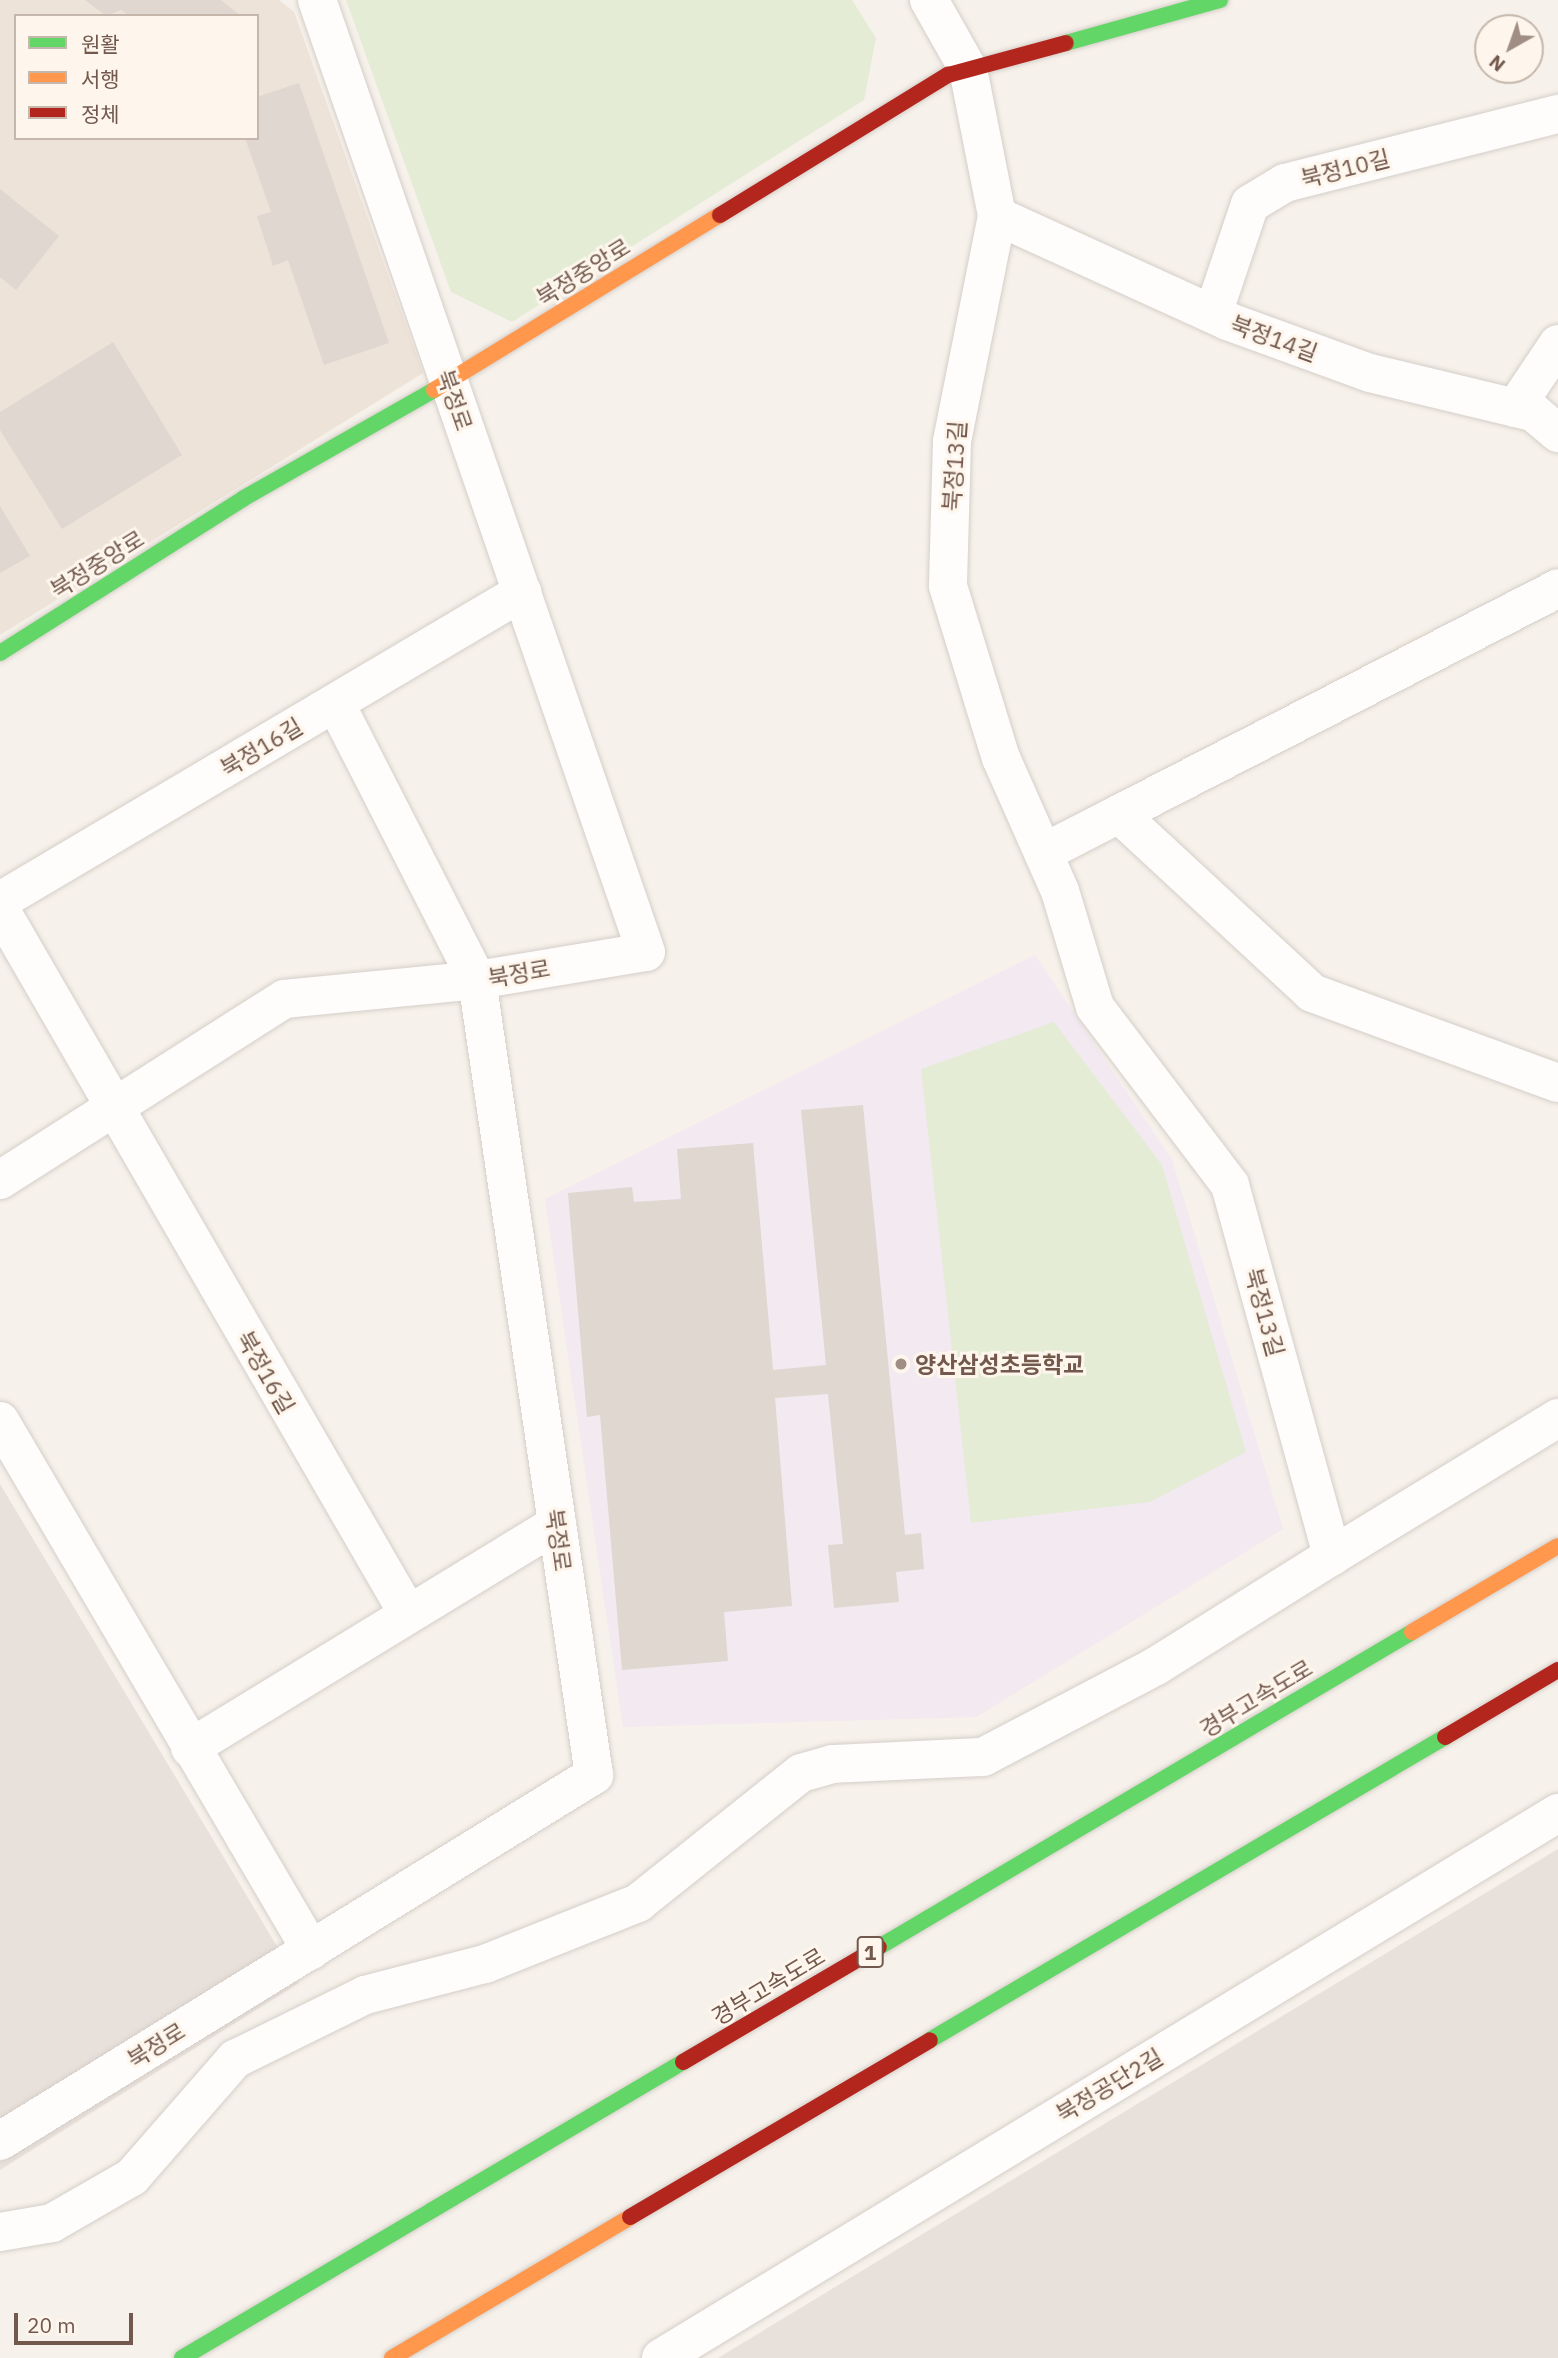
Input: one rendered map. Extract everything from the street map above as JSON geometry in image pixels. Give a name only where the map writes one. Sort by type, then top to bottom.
[{"type":"main road","name":"북정중앙로","points":[[0,653],[244,498],[449,381],[948,75],[1220,0]]},
{"type":"main road","name":"경부고속도로","points":[[182,2358],[1558,1546]]},
{"type":"main road","points":[[392,2358],[1558,1670]]},
{"type":"street","name":"북정로","points":[[0,2141],[594,1775],[477,980],[646,952],[317,0]]},
{"type":"street","name":"북정13길","points":[[929,0],[968,69],[997,216],[951,441],[948,586],[1001,758],[1043,853],[1095,1007],[1230,1185],[1332,1556]]},
{"type":"street","name":"북정10길","points":[[1213,314],[1250,204],[1285,183],[1558,114]]},
{"type":"street","name":"북정14길","points":[[997,216],[1213,314],[1370,373],[1533,412],[1558,433]]},
{"type":"street","points":[[1515,408],[1558,344]]},
{"type":"street","points":[[1043,853],[1558,588]]},
{"type":"street","name":"북정16길","points":[[0,901],[522,592]]},
{"type":"street","points":[[0,1180],[284,999],[477,980],[335,703]]},
{"type":"street","points":[[1119,814],[1311,993],[1558,1083]]},
{"type":"street","name":"북정16길","points":[[0,909],[111,1109],[407,1612]]},
{"type":"street","points":[[0,2232],[52,2223],[132,2178],[235,2059],[365,1995],[485,1964],[639,1903],[801,1773],[833,1765],[983,1758],[1156,1665],[1558,1418]]},
{"type":"street","points":[[0,1421],[311,1950]]},
{"type":"street","points":[[190,1748],[407,1612],[557,1524]]},
{"type":"street","name":"북정공단2길","points":[[660,2358],[1558,1813]]},
{"type":"shaded area","points":[[0,0],[279,0],[294,12],[423,373],[0,635]]},
{"type":"shaded area","name":"양산삼성초등학교","points":[[1035,955],[1172,1160],[1283,1529],[976,1717],[623,1727],[545,1199]]},
{"type":"shaded area","points":[[0,1484],[299,1983],[0,2170]]},
{"type":"shaded area","points":[[1558,1849],[1558,2358],[718,2358]]},
{"type":"green space","points":[[346,0],[852,0],[876,38],[864,100],[512,322],[451,292]]},
{"type":"green space","points":[[1054,1022],[1162,1165],[1246,1452],[1150,1502],[971,1523],[921,1069]]},
{"type":"building","points":[[85,0],[221,0],[238,14],[126,14],[121,10],[103,14]]},
{"type":"building","points":[[299,83],[389,343],[324,365],[288,260],[273,266],[257,216],[271,212],[246,140],[259,140],[259,96]]},
{"type":"building","points":[[0,189],[59,236],[16,290],[0,277]]},
{"type":"building","points":[[113,342],[182,455],[62,529],[0,430],[0,412]]},
{"type":"building","points":[[0,506],[30,556],[0,573]]},
{"type":"building","points":[[863,1105],[905,1535],[921,1533],[924,1569],[896,1572],[899,1602],[834,1608],[828,1545],[843,1544],[828,1394],[775,1398],[792,1606],[724,1612],[728,1661],[622,1670],[600,1415],[587,1417],[568,1193],[632,1187],[634,1202],[681,1199],[677,1149],[753,1143],[773,1370],[826,1365],[801,1110]]},
{"type":"traffic: fast","points":[[1066,43],[1220,0]]},
{"type":"traffic: fast","points":[[0,653],[244,498],[434,390]]},
{"type":"traffic: fast","points":[[879,1947],[1412,1632]]},
{"type":"traffic: fast","points":[[930,2040],[1445,1737]]},
{"type":"traffic: fast","points":[[182,2358],[683,2062]]},
{"type":"traffic: slow","points":[[434,390],[720,215]]},
{"type":"traffic: slow","points":[[1412,1632],[1558,1546]]},
{"type":"traffic: slow","points":[[392,2358],[630,2217]]},
{"type":"traffic: jam","points":[[720,215],[948,75],[1066,43]]},
{"type":"traffic: jam","points":[[1445,1737],[1558,1670]]},
{"type":"traffic: jam","points":[[683,2062],[879,1947]]},
{"type":"traffic: jam","points":[[630,2217],[930,2040]]},
{"type":"place","name":"양산삼성초등학교","points":[[901,1364]]}]
